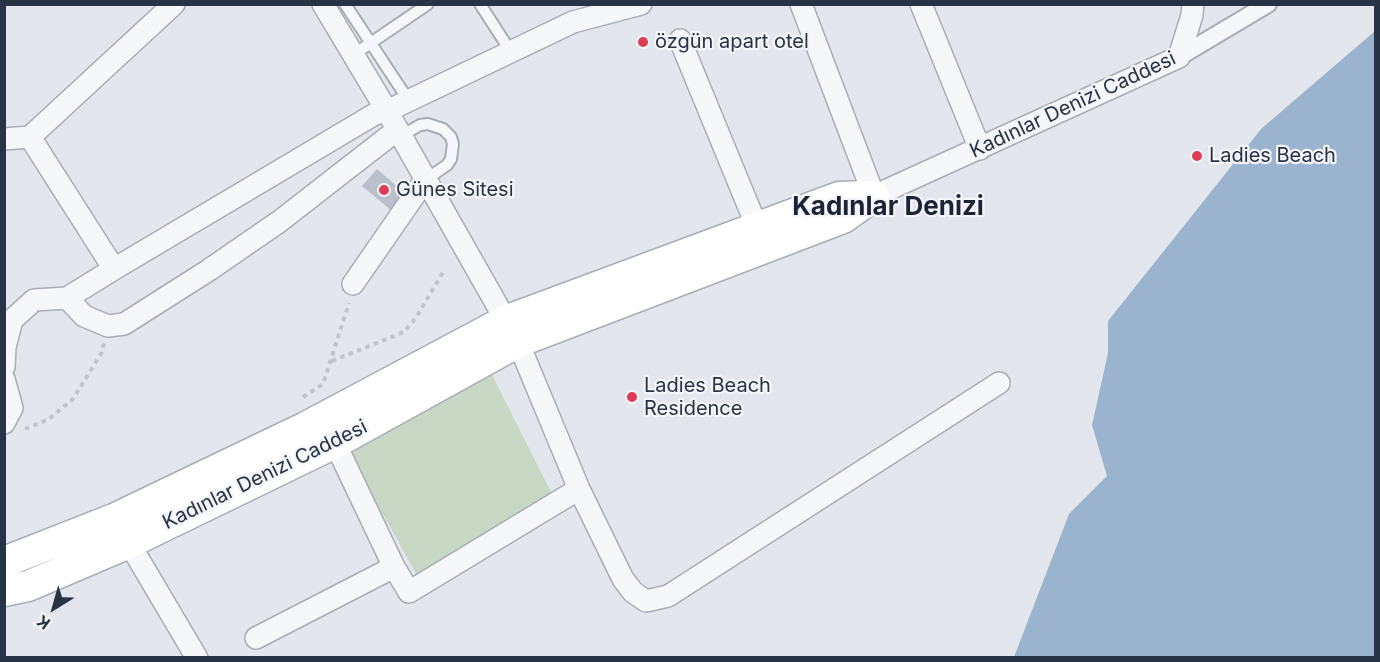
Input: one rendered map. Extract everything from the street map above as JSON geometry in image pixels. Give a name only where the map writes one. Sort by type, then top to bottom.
[{"type":"main road","points":[[511,332],[757,227],[839,197],[874,196]]},
{"type":"main road","points":[[511,332],[843,218],[874,196]]},
{"type":"main road","name":"Kadınlar Denizi Caddesi","points":[[4,591],[28,586],[129,543],[335,443],[511,332]]},
{"type":"main road","name":"Kadınlar Denizi Caddesi","points":[[4,562],[116,518],[511,332]]},
{"type":"street","points":[[4,139],[30,137],[174,4]]},
{"type":"street","points":[[323,4],[387,111],[511,332],[579,489],[623,579],[633,592],[646,601],[668,596],[999,382]]},
{"type":"street","points":[[801,4],[874,196]]},
{"type":"street","points":[[921,4],[980,149]]},
{"type":"street","points":[[1179,57],[1192,15],[1193,4]]},
{"type":"street","name":"Kadınlar Denizi Caddesi","points":[[874,196],[1179,57],[1268,4]]},
{"type":"street","points":[[4,367],[5,347],[12,320],[34,300],[68,298],[375,114],[387,111],[573,22],[634,5]]},
{"type":"street","points":[[680,40],[757,227]]},
{"type":"street","points":[[68,298],[84,316],[108,326],[124,324],[280,221],[399,133]]},
{"type":"street","points":[[30,137],[114,269]]},
{"type":"street","points":[[353,284],[425,180]]},
{"type":"street","points":[[4,379],[12,408],[12,427]]},
{"type":"street","points":[[335,443],[394,567],[409,592],[579,489]]},
{"type":"street","points":[[129,543],[196,657]]},
{"type":"street","points":[[256,638],[394,567]]},
{"type":"lane","points":[[345,4],[409,100]]},
{"type":"lane","points":[[353,55],[428,4]]},
{"type":"lane","points":[[480,4],[511,52]]},
{"type":"lane","points":[[399,133],[428,124],[442,129],[451,137],[453,144],[451,159],[447,165],[425,180]]},
{"type":"path","points":[[332,362],[404,332],[415,319],[445,269]]},
{"type":"path","points":[[300,399],[323,384],[332,362],[353,284]]},
{"type":"path","points":[[12,427],[49,419],[73,399],[101,354],[108,326]]},
{"type":"green space","points":[[490,371],[553,496],[418,577],[346,448]]},
{"type":"water","points":[[1375,31],[1375,657],[1014,657],[1069,514],[1107,476],[1092,425],[1108,353],[1108,321],[1261,129]]},
{"type":"building","name":"Günes Sitesi","points":[[377,169],[406,194],[392,211],[362,186]]},
{"type":"place","name":"özgün apart otel","points":[[643,42]]},
{"type":"place","name":"Ladies Beach","points":[[1197,156]]},
{"type":"place","name":"Günes Sitesi","points":[[384,190]]},
{"type":"place","name":"Ladies Beach Residence","points":[[632,397]]},
{"type":"district","name":"Kadınlar Denizi","points":[[888,207]]}]
